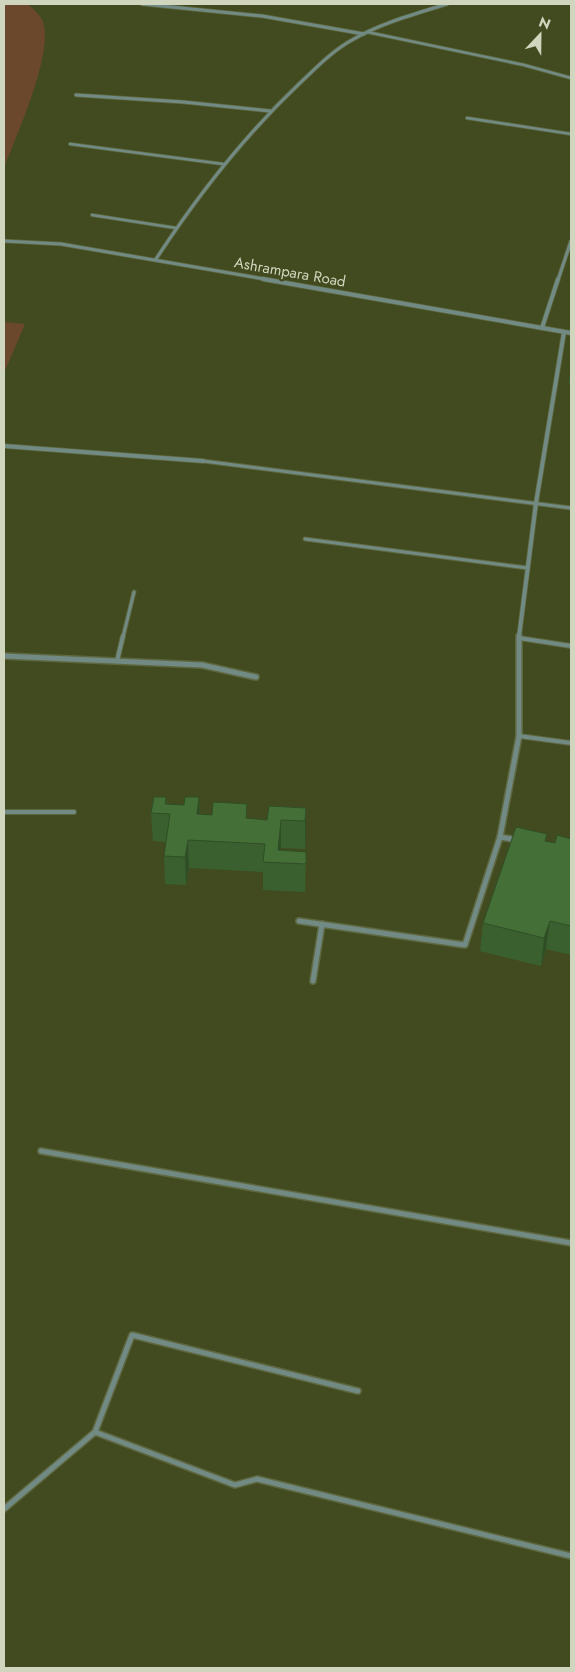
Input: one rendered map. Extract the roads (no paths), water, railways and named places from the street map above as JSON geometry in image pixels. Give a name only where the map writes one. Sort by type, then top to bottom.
[{"type":"street","points":[[142,4],[262,16],[366,33]]},
{"type":"street","points":[[156,260],[176,228],[223,164],[270,112],[339,48],[366,33],[447,4]]},
{"type":"street","points":[[76,95],[183,102],[270,112]]},
{"type":"street","name":"Ashrampara Road","points":[[4,241],[61,244],[571,333]]},
{"type":"street","points":[[542,328],[571,241]]},
{"type":"street","points":[[299,921],[465,945],[500,837],[519,736],[519,638],[536,503],[564,332]]},
{"type":"street","points":[[4,446],[203,461]]},
{"type":"street","points":[[4,656],[202,665],[256,677]]},
{"type":"street","points":[[500,837],[527,842]]},
{"type":"street","points":[[313,981],[322,924]]},
{"type":"lane","points":[[366,33],[516,63],[571,78]]},
{"type":"lane","points":[[467,118],[571,134]]},
{"type":"lane","points":[[70,144],[223,164]]},
{"type":"lane","points":[[92,215],[176,228]]},
{"type":"lane","points":[[203,461],[571,508]]},
{"type":"lane","points":[[305,539],[528,568]]},
{"type":"lane","points":[[117,661],[134,592]]},
{"type":"lane","points":[[519,638],[571,646]]},
{"type":"lane","points":[[519,736],[571,743]]},
{"type":"lane","points":[[4,812],[74,812]]},
{"type":"lane","points":[[41,1151],[571,1242]]},
{"type":"lane","points":[[4,1509],[95,1432],[132,1335],[358,1391]]},
{"type":"lane","points":[[95,1432],[235,1485],[257,1478],[571,1556]]}]
